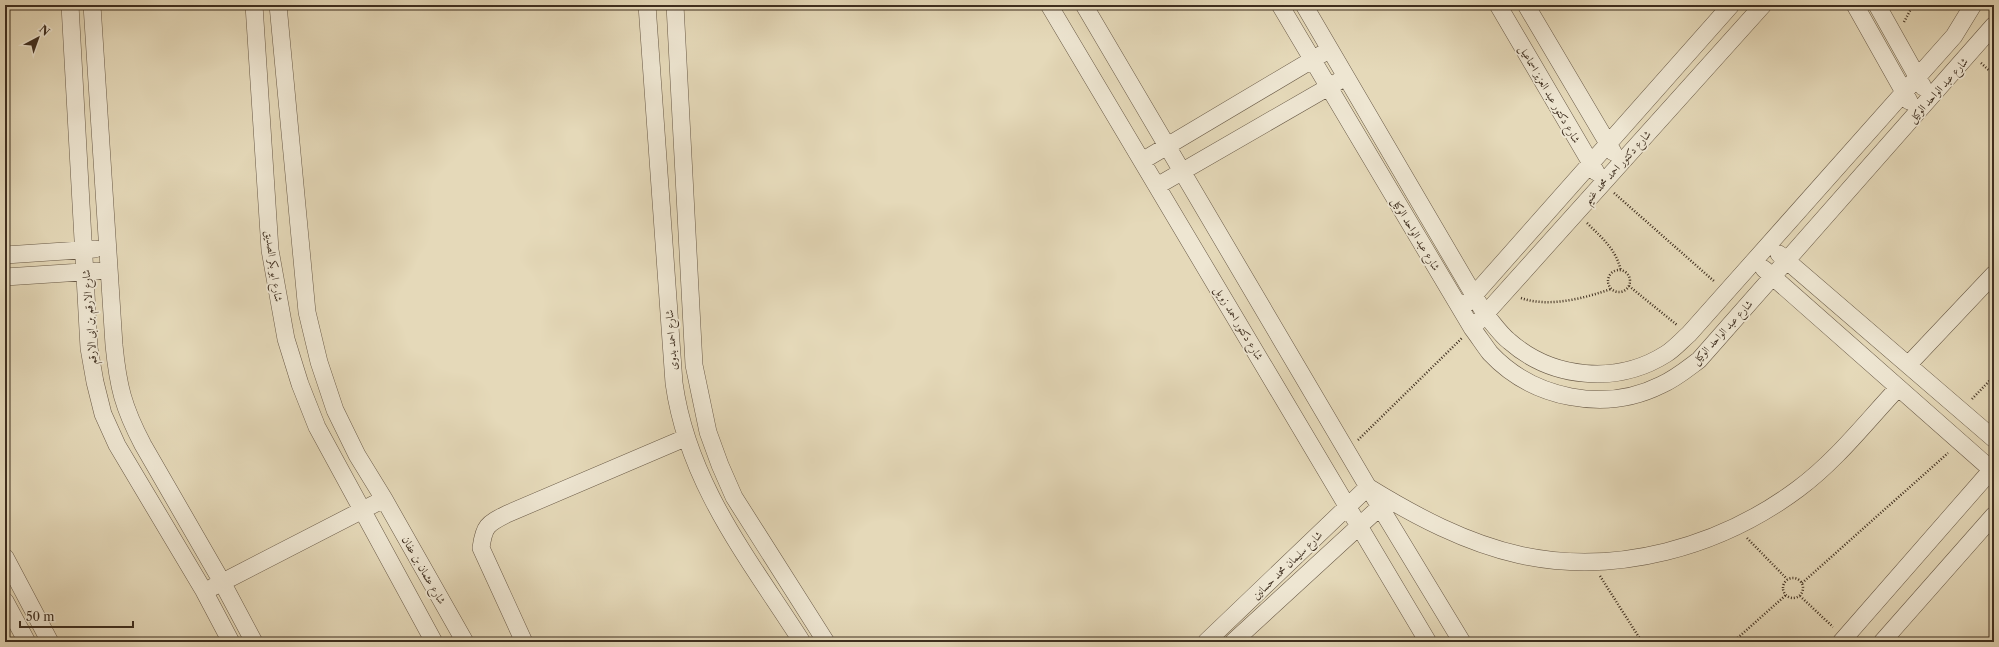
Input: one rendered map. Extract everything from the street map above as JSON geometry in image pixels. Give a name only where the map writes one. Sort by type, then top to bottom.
[{"type":"street","name":"شارع الارقم بن ابى الارقم","points":[[70,5],[89,348],[103,414],[117,445],[204,591],[231,642]]},
{"type":"street","name":"شارع الارقم بن ابى الارقم","points":[[92,5],[114,344],[122,399],[130,422],[222,582],[254,642]]},
{"type":"street","name":"شارع ابو بكر الصديق","points":[[254,5],[270,250],[286,339],[300,384],[318,427],[362,510]]},
{"type":"street","points":[[204,591],[384,498],[357,455],[335,410],[319,362],[307,312],[278,5]]},
{"type":"street","name":"شارع احمد بدوى","points":[[647,5],[674,383],[678,410],[685,438],[700,478],[716,509],[802,642]]},
{"type":"street","name":"شارع احمد بدوى","points":[[675,5],[694,365],[700,399],[718,459],[734,497],[826,642]]},
{"type":"street","name":"شارع دكتور احمد زويل","points":[[1049,5],[1428,642]]},
{"type":"street","points":[[1084,5],[1348,450],[1368,487],[1462,642]]},
{"type":"street","name":"شارع عبد الواحد الوكيل","points":[[1280,5],[1472,328],[1490,352],[1508,368],[1527,381],[1548,391],[1570,397],[1593,400],[1616,399],[1639,394],[1661,386],[1681,374],[1699,360],[1916,115],[1994,24]]},
{"type":"street","name":"شارع عبد الواحد الوكيل","points":[[1304,5],[1347,76],[1485,314],[1508,341],[1531,358],[1558,369],[1585,374],[1614,374],[1641,367],[1666,354],[1689,334],[1954,36],[1973,5]]},
{"type":"street","name":"شارع دكتور عبد العزيز اسماعيل","points":[[1498,5],[1603,183]]},
{"type":"street","points":[[1526,5],[1620,164]]},
{"type":"street","name":"شارع دكتور احمد محمد غنيم","points":[[1461,309],[1731,5]]},
{"type":"street","name":"شارع دكتور احمد محمد غنيم","points":[[1472,328],[1763,5]]},
{"type":"street","points":[[1855,5],[1916,115]]},
{"type":"street","points":[[1877,5],[1929,99]]},
{"type":"street","points":[[1142,161],[1331,49]]},
{"type":"street","points":[[1157,186],[1347,76]]},
{"type":"street","points":[[1769,245],[1994,439]]},
{"type":"street","points":[[5,255],[107,248]]},
{"type":"street","points":[[1755,261],[1898,388],[1993,469],[1842,640]]},
{"type":"street","points":[[5,277],[109,270]]},
{"type":"street","points":[[1908,365],[1994,274]]},
{"type":"street","points":[[1368,487],[1409,511],[1441,527],[1480,543],[1520,555],[1562,560],[1590,561],[1646,556],[1687,546],[1736,527],[1764,512],[1799,488],[1831,460],[1898,388]]},
{"type":"street","points":[[524,642],[481,548],[483,531],[492,521],[507,514],[685,438]]},
{"type":"street","name":"شارع سليمان محمد حسانين","points":[[1206,642],[1368,487]]},
{"type":"street","name":"شارع عثمان بن عفان","points":[[384,498],[465,642]]},
{"type":"street","name":"شارع سليمان محمد حسانين","points":[[1233,642],[1380,507]]},
{"type":"street","points":[[362,510],[434,642]]},
{"type":"street","points":[[1882,642],[1994,515]]},
{"type":"street","points":[[5,557],[50,642]]},
{"type":"street","points":[[5,601],[27,642]]},
{"type":"path","points":[[1603,183],[1727,293]]},
{"type":"path","points":[[1576,212],[1609,244],[1615,253],[1621,271]]},
{"type":"path","points":[[1621,271],[1629,276],[1629,286],[1623,292],[1615,292],[1608,285],[1609,276],[1612,272],[1621,271]]},
{"type":"path","points":[[1629,286],[1689,334]]},
{"type":"path","points":[[1505,291],[1526,300],[1561,301],[1595,295],[1611,289]]},
{"type":"path","points":[[1348,450],[1472,328]]},
{"type":"path","points":[[1961,411],[1994,376]]},
{"type":"path","points":[[1802,583],[1960,442]]},
{"type":"path","points":[[1736,527],[1787,579]]},
{"type":"path","points":[[1590,561],[1642,642]]},
{"type":"path","points":[[1797,578],[1802,583],[1804,590],[1800,596],[1793,599],[1786,595],[1783,587],[1787,579],[1797,578]]},
{"type":"path","points":[[1733,642],[1786,595]]},
{"type":"path","points":[[1800,596],[1842,640]]}]
